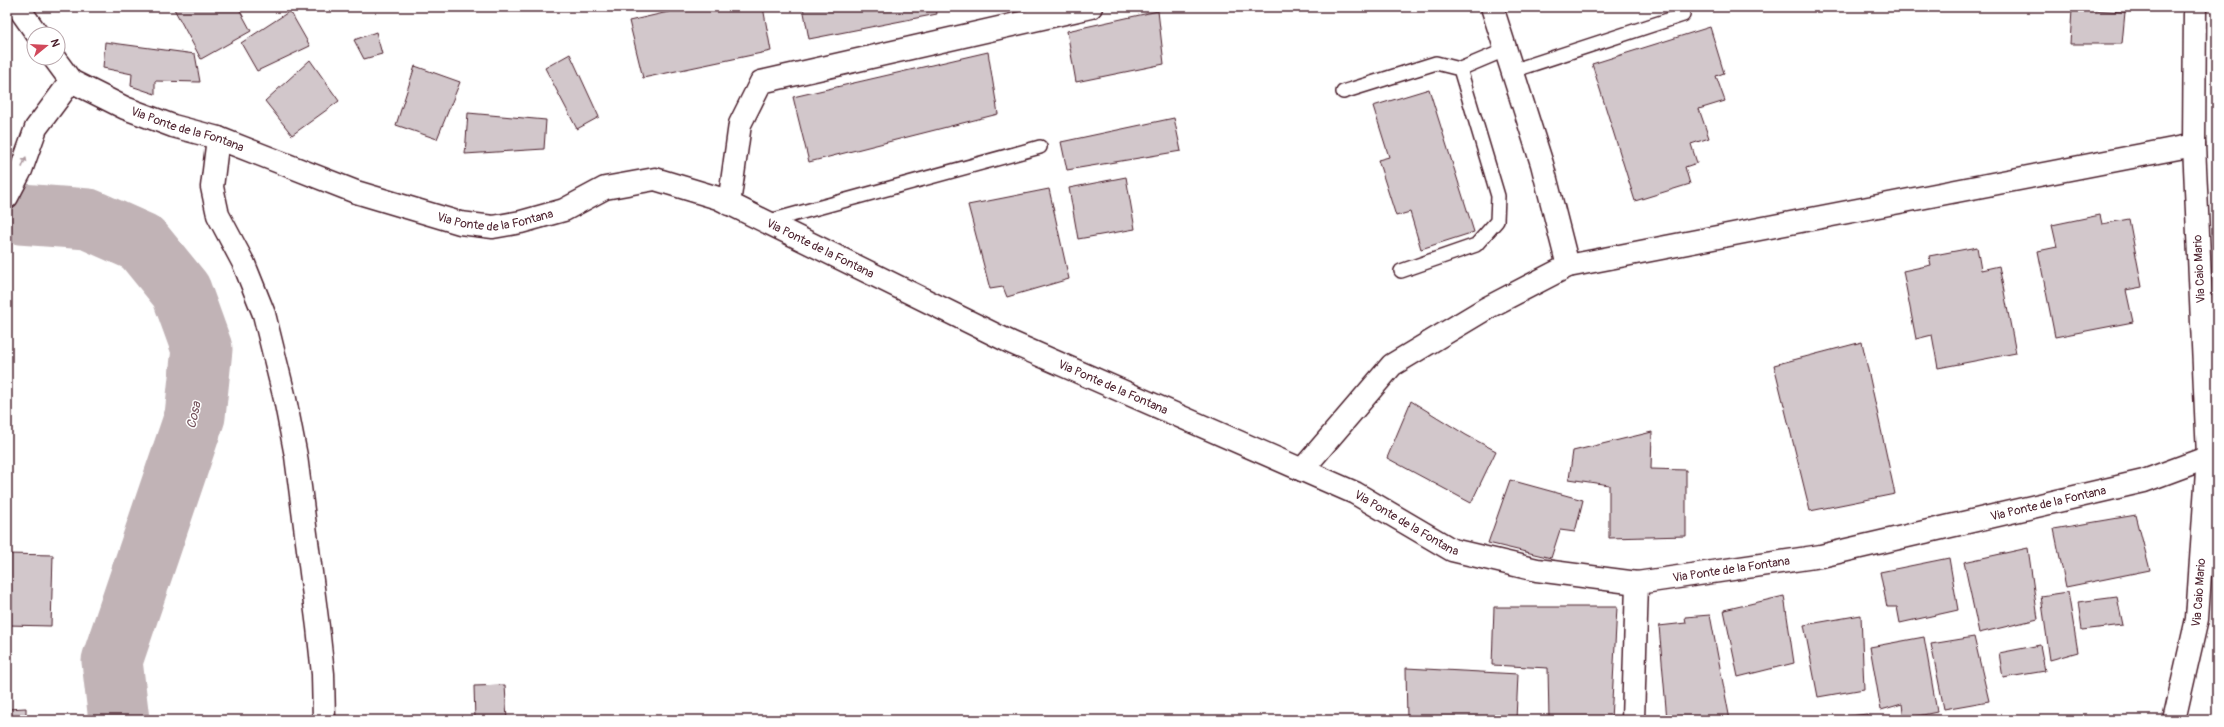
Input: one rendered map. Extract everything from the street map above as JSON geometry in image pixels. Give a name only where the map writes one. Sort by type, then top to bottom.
[{"type":"street","points":[[18,7],[31,26]]},
{"type":"street","points":[[729,204],[740,124],[761,82],[1091,7]]},
{"type":"street","points":[[1492,7],[1542,164],[1568,266]]},
{"type":"street","name":"Via Caio Mario","points":[[2174,720],[2197,619],[2212,455],[2194,145],[2195,7]]},
{"type":"street","name":"Via Ponte de la Fontana","points":[[60,66],[71,81],[125,108],[173,126],[218,138],[356,192],[460,222],[486,226],[521,222],[564,210],[605,188],[655,179],[718,198],[1010,342],[1355,494],[1452,550],[1537,570],[1636,583],[1821,556],[2144,481],[2212,455]]},
{"type":"street","points":[[7,197],[21,170],[36,128],[71,81]]},
{"type":"street","points":[[218,138],[212,187],[218,215],[244,264],[264,314],[285,399],[296,456],[323,674],[324,720]]},
{"type":"street","points":[[1302,470],[1392,365],[1487,308],[1568,266],[2194,145]]},
{"type":"street","points":[[1633,720],[1636,583]]},
{"type":"lane","points":[[1512,71],[1683,15],[1681,7]]},
{"type":"lane","points":[[1342,92],[1436,63],[1460,69],[1506,50]]},
{"type":"lane","points":[[1402,271],[1476,245],[1497,221],[1498,196],[1460,69]]},
{"type":"lane","points":[[766,222],[1040,147]]},
{"type":"building","points":[[173,7],[238,7],[251,31],[201,59]]},
{"type":"building","points":[[690,7],[763,7],[771,51],[643,78],[629,21]]},
{"type":"building","points":[[803,7],[936,7],[937,14],[809,39]]},
{"type":"building","points":[[2072,9],[2125,12],[2122,44],[2070,44]]},
{"type":"building","points":[[290,11],[310,46],[257,71],[241,43]]},
{"type":"building","points":[[1158,11],[1164,64],[1076,82],[1067,31]]},
{"type":"building","points":[[1710,27],[1724,73],[1716,76],[1725,101],[1699,109],[1709,138],[1691,144],[1697,163],[1685,167],[1690,184],[1635,201],[1592,64]]},
{"type":"building","points":[[376,32],[382,54],[364,59],[354,40]]},
{"type":"building","points":[[105,42],[195,54],[200,82],[155,81],[155,94],[131,86],[132,74],[103,68]]},
{"type":"building","points":[[988,52],[998,114],[809,162],[793,97]]},
{"type":"building","points":[[570,54],[599,117],[577,129],[545,68]]},
{"type":"building","points":[[310,60],[339,101],[292,135],[265,101]]},
{"type":"building","points":[[415,66],[460,82],[437,139],[396,125]]},
{"type":"building","points":[[1429,89],[1474,232],[1421,249],[1410,212],[1396,216],[1378,160],[1389,157],[1373,106]]},
{"type":"building","points":[[468,113],[546,120],[544,149],[465,154]]},
{"type":"building","points":[[1174,118],[1181,151],[1067,170],[1061,142]]},
{"type":"building","points":[[1126,177],[1135,229],[1078,239],[1069,188]]},
{"type":"building","points":[[1049,189],[1069,279],[1007,297],[1003,287],[990,289],[968,205]]},
{"type":"building","points":[[2100,215],[2102,224],[2129,219],[2142,287],[2126,290],[2133,322],[2055,337],[2038,251],[2057,247],[2052,225]]},
{"type":"building","points":[[1977,247],[1981,270],[1999,266],[2016,353],[1938,368],[1932,335],[1916,339],[1903,271],[1931,265],[1929,256]]},
{"type":"building","points":[[1862,342],[1895,494],[1810,511],[1774,365]]},
{"type":"building","points":[[1411,401],[1466,435],[1496,451],[1471,503],[1387,458]]},
{"type":"building","points":[[1652,432],[1651,469],[1686,470],[1686,536],[1609,538],[1609,485],[1569,479],[1573,451]]},
{"type":"building","points":[[1510,480],[1583,500],[1575,532],[1560,530],[1551,558],[1488,543]]},
{"type":"building","points":[[2136,515],[2150,570],[2066,587],[2054,529]]},
{"type":"building","points":[[2028,548],[2038,619],[1979,633],[1964,562]]},
{"type":"building","points":[[7,554],[53,555],[51,626],[7,625]]},
{"type":"building","points":[[1949,558],[1958,610],[1900,623],[1897,607],[1887,607],[1880,572]]},
{"type":"building","points":[[2068,592],[2078,652],[2050,660],[2041,596]]},
{"type":"building","points":[[1784,596],[1794,663],[1738,677],[1724,610]]},
{"type":"building","points":[[2117,597],[2123,625],[2082,630],[2078,602]]},
{"type":"building","points":[[1494,607],[1617,607],[1611,720],[1549,720],[1548,668],[1492,665]]},
{"type":"building","points":[[1710,615],[1730,720],[1667,720],[1659,626],[1686,623],[1685,617]]},
{"type":"building","points":[[1861,615],[1864,689],[1818,697],[1804,625]]},
{"type":"building","points":[[1924,637],[1937,712],[1904,719],[1902,704],[1881,710],[1870,647]]},
{"type":"building","points":[[1974,637],[1989,701],[1944,709],[1931,644]]},
{"type":"building","points":[[2040,645],[2045,671],[2003,678],[1999,653]]},
{"type":"building","points":[[1406,668],[1518,674],[1516,720],[1407,720]]},
{"type":"building","points":[[505,685],[507,720],[475,720],[474,686]]},
{"type":"building","points":[[26,708],[26,720],[7,720],[7,709]]},
{"type":"building","points":[[1867,714],[1869,720],[1842,720],[1841,717]]},
{"type":"waterway","name":"Cosa","points":[[20,214],[88,219],[142,243],[181,291],[202,349],[195,416],[112,661],[119,720]]}]
